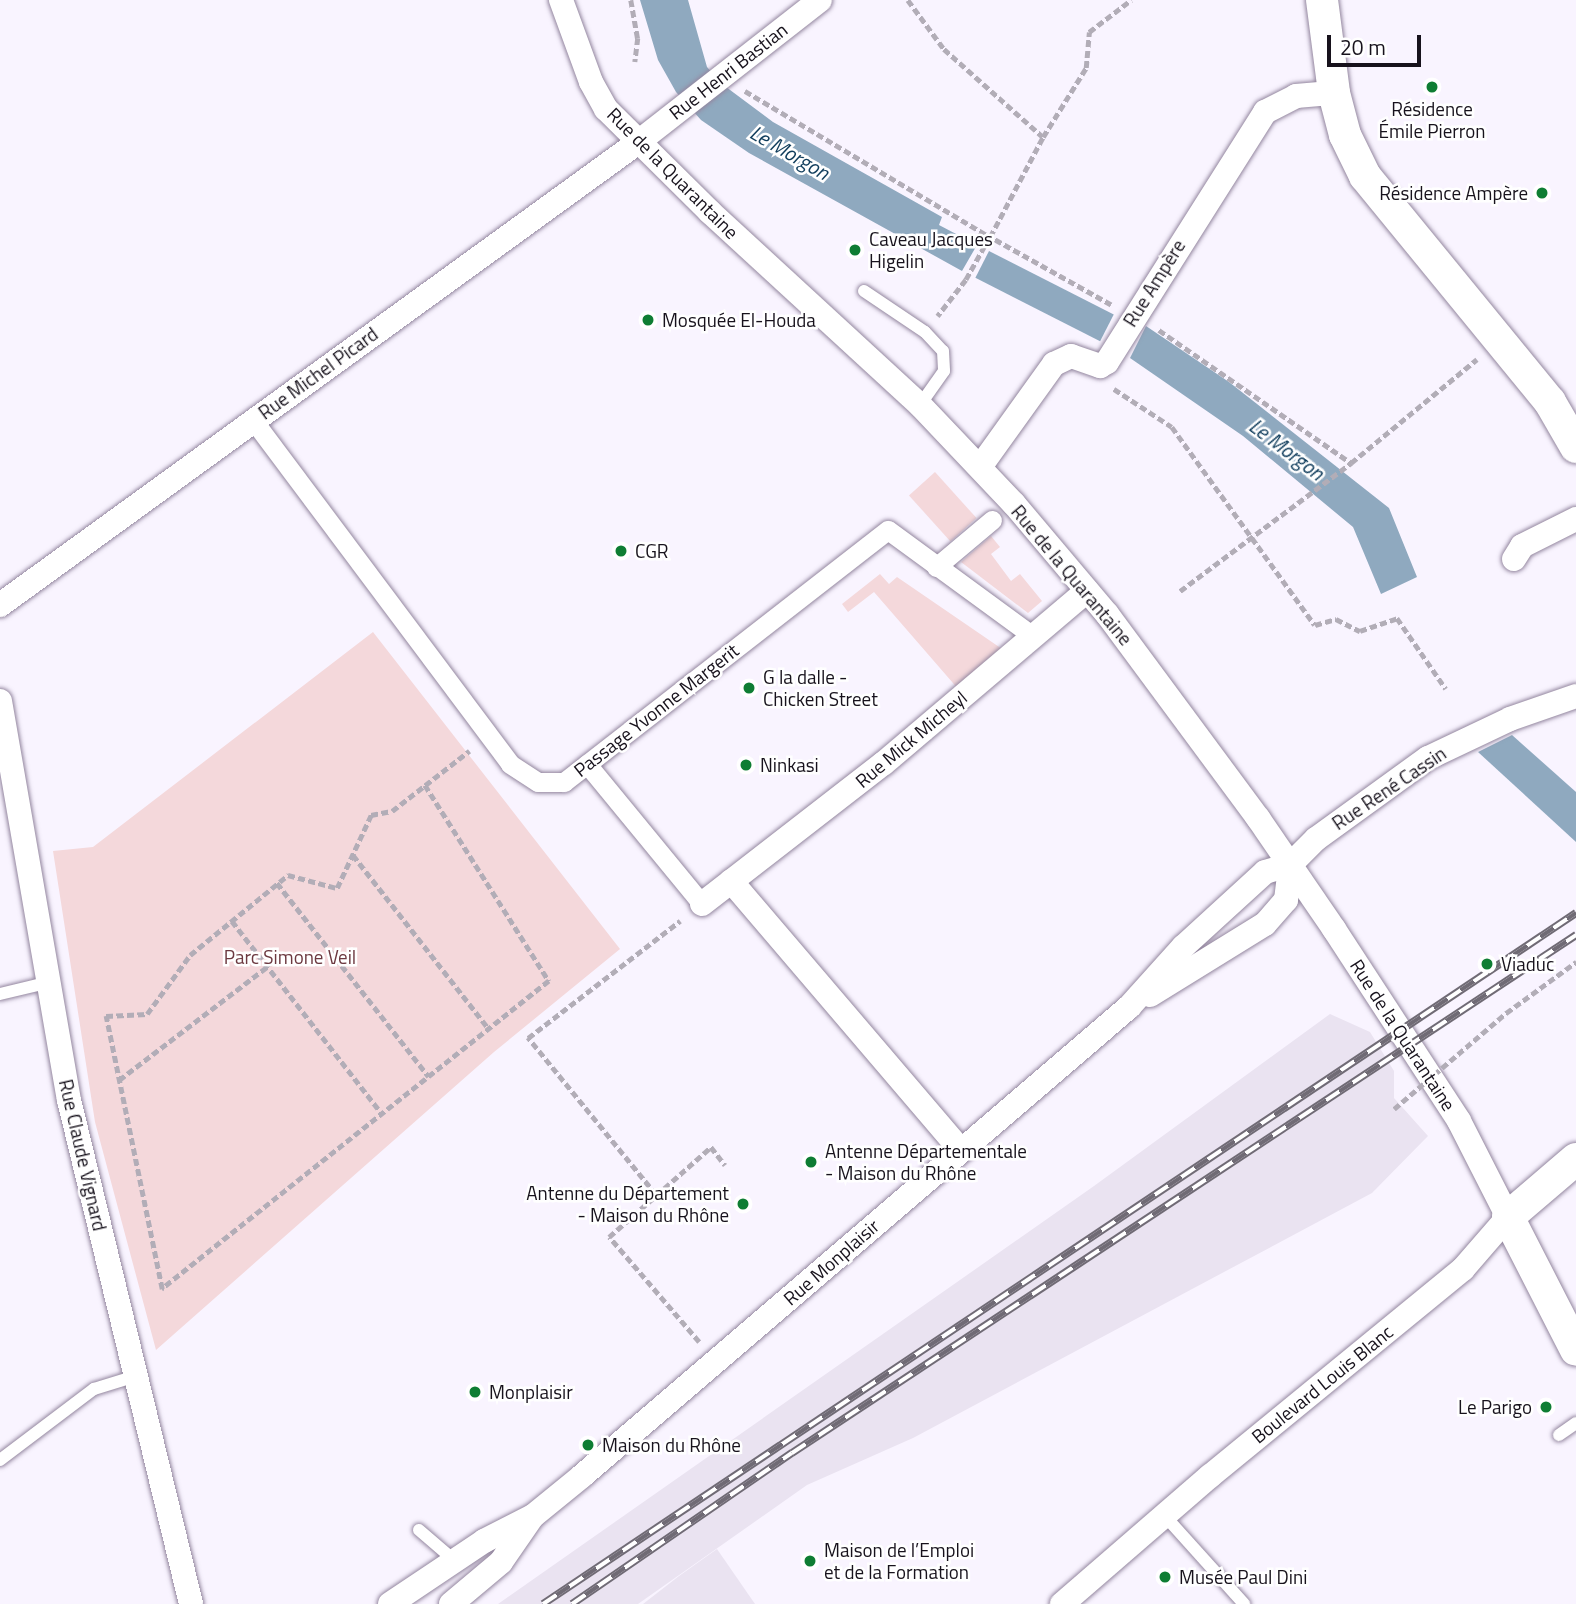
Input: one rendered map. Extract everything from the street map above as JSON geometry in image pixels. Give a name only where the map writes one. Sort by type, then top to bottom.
[{"type":"street","name":"Rue de la Quarantaine","points":[[561,0],[591,82],[606,109],[637,143],[920,405],[980,467],[1087,591],[1290,865],[1459,1121],[1508,1217]]},
{"type":"street","name":"Rue Henri Bastian","points":[[637,143],[820,0]]},
{"type":"street","points":[[1322,0],[1334,93],[1345,135],[1364,176],[1549,402],[1575,441]]},
{"type":"street","name":"Rue Ampère","points":[[980,467],[1054,364],[1071,356],[1100,366],[1265,112],[1296,96],[1334,93]]},
{"type":"street","name":"Rue Michel Picard","points":[[0,604],[637,143]]},
{"type":"street","name":"Passage Yvonne Margerit","points":[[253,420],[510,764],[538,782],[564,782],[888,530],[1033,636]]},
{"type":"street","points":[[1514,559],[1522,546],[1576,519]]},
{"type":"street","points":[[936,566],[992,520]]},
{"type":"street","name":"Rue Mick Micheyl","points":[[702,904],[884,763],[1087,591]]},
{"type":"street","name":"Rue René Cassin","points":[[1290,865],[1316,839],[1428,758],[1510,719],[1576,696]]},
{"type":"street","name":"Rue Claude Vignard","points":[[0,701],[69,1100],[191,1604]]},
{"type":"street","points":[[587,764],[702,904]]},
{"type":"street","name":"Rue Monplaisir","points":[[390,1604],[455,1561],[533,1516],[1129,1007],[1184,947],[1265,872],[1290,865],[1286,900],[1265,924],[1129,1007]]},
{"type":"street","points":[[731,881],[961,1150]]},
{"type":"street","name":"Boulevard Louis Blanc","points":[[1062,1604],[1164,1515],[1463,1269],[1508,1217],[1576,1159]]},
{"type":"street","points":[[1508,1217],[1576,1350]]},
{"type":"street","name":"Rue Monplaisir","points":[[451,1604],[501,1562],[533,1516]]},
{"type":"lane","points":[[864,291],[925,332],[947,359],[944,371],[920,405]]},
{"type":"lane","points":[[0,994],[50,982]]},
{"type":"lane","points":[[0,1460],[94,1389],[136,1376]]},
{"type":"lane","points":[[1559,1435],[1576,1423]]},
{"type":"lane","points":[[1164,1515],[1244,1604]]},
{"type":"lane","points":[[419,1530],[455,1561]]},
{"type":"path","points":[[631,0],[638,38],[635,62]]},
{"type":"path","points":[[908,0],[944,49],[1043,137]]},
{"type":"path","points":[[925,332],[966,280],[1043,137],[1086,68],[1089,32],[1131,0]]},
{"type":"path","points":[[720,77],[990,237],[1133,314],[1227,373],[1351,463]]},
{"type":"path","points":[[1180,591],[1310,496],[1487,352]]},
{"type":"path","points":[[1110,387],[1172,428],[1254,536],[1315,625],[1336,619],[1360,631],[1397,618],[1446,689]]},
{"type":"path","points":[[425,785],[549,981],[162,1289],[106,1016],[147,1014],[190,955],[288,875],[337,888],[371,816],[392,811],[425,785],[489,736]]},
{"type":"path","points":[[353,855],[489,1029]]},
{"type":"path","points":[[277,883],[429,1077]]},
{"type":"path","points":[[656,1195],[528,1038],[702,904]]},
{"type":"path","points":[[232,921],[382,1114]]},
{"type":"path","points":[[1394,1109],[1506,1013],[1576,962]]},
{"type":"path","points":[[119,1080],[268,966]]},
{"type":"path","points":[[716,1361],[609,1237],[711,1147],[725,1165]]},
{"type":"shaded area","points":[[1330,1014],[1370,1032],[1394,1071],[1394,1098],[1428,1136],[1372,1193],[913,1438],[807,1485],[638,1604],[498,1604],[1094,1186]]},
{"type":"shaded area","points":[[717,1549],[755,1604],[643,1604],[679,1576]]},
{"type":"green space","points":[[935,472],[976,518],[950,541],[909,495]]},
{"type":"green space","points":[[991,536],[1000,547],[991,554],[1011,581],[1020,574],[1042,601],[1028,613],[961,562]]},
{"type":"green space","points":[[880,574],[889,584],[897,577],[1005,651],[959,690],[874,592],[848,612],[842,604]]},
{"type":"green space","name":"Parc Simone Veil","points":[[373,632],[620,949],[494,1052],[156,1350],[95,1122],[53,851],[93,847]]},
{"type":"water","name":"Le Morgon","points":[[640,0],[688,0],[707,67],[722,84],[773,122],[942,217],[939,225],[977,245],[962,271],[749,153],[701,120],[676,92],[658,60]]},
{"type":"water","points":[[989,251],[1114,315],[1100,341],[975,278]]},
{"type":"water","name":"Le Morgon","points":[[1146,326],[1229,382],[1389,508],[1417,577],[1381,594],[1353,527],[1243,436],[1130,358]]},
{"type":"water","points":[[1512,735],[1576,792],[1576,842],[1478,752]]},
{"type":"railway","points":[[543,1604],[1576,913]]},
{"type":"railway","points":[[572,1604],[792,1453],[1576,935]]},
{"type":"place","name":"Résidence Émile Pierron","points":[[1432,87]]},
{"type":"place","name":"Résidence Ampère","points":[[1542,193]]},
{"type":"place","name":"Caveau Jacques Higelin","points":[[855,250]]},
{"type":"place","name":"Mosquée El-Houda","points":[[648,320]]},
{"type":"place","name":"CGR","points":[[621,551]]},
{"type":"place","name":"G la dalle - Chicken Street","points":[[749,688]]},
{"type":"place","name":"Ninkasi","points":[[746,765]]},
{"type":"place","name":"Viaduc","points":[[1487,964]]},
{"type":"place","name":"Antenne Départementale - Maison du Rhône","points":[[811,1162]]},
{"type":"place","name":"Antenne du Département - Maison du Rhône","points":[[743,1204]]},
{"type":"place","name":"Monplaisir","points":[[475,1392]]},
{"type":"place","name":"Le Parigo","points":[[1546,1407]]},
{"type":"place","name":"Maison du Rhône","points":[[588,1445]]},
{"type":"place","name":"Maison de l’Emploi et de la Formation","points":[[810,1561]]},
{"type":"place","name":"Musée Paul Dini","points":[[1165,1577]]}]
